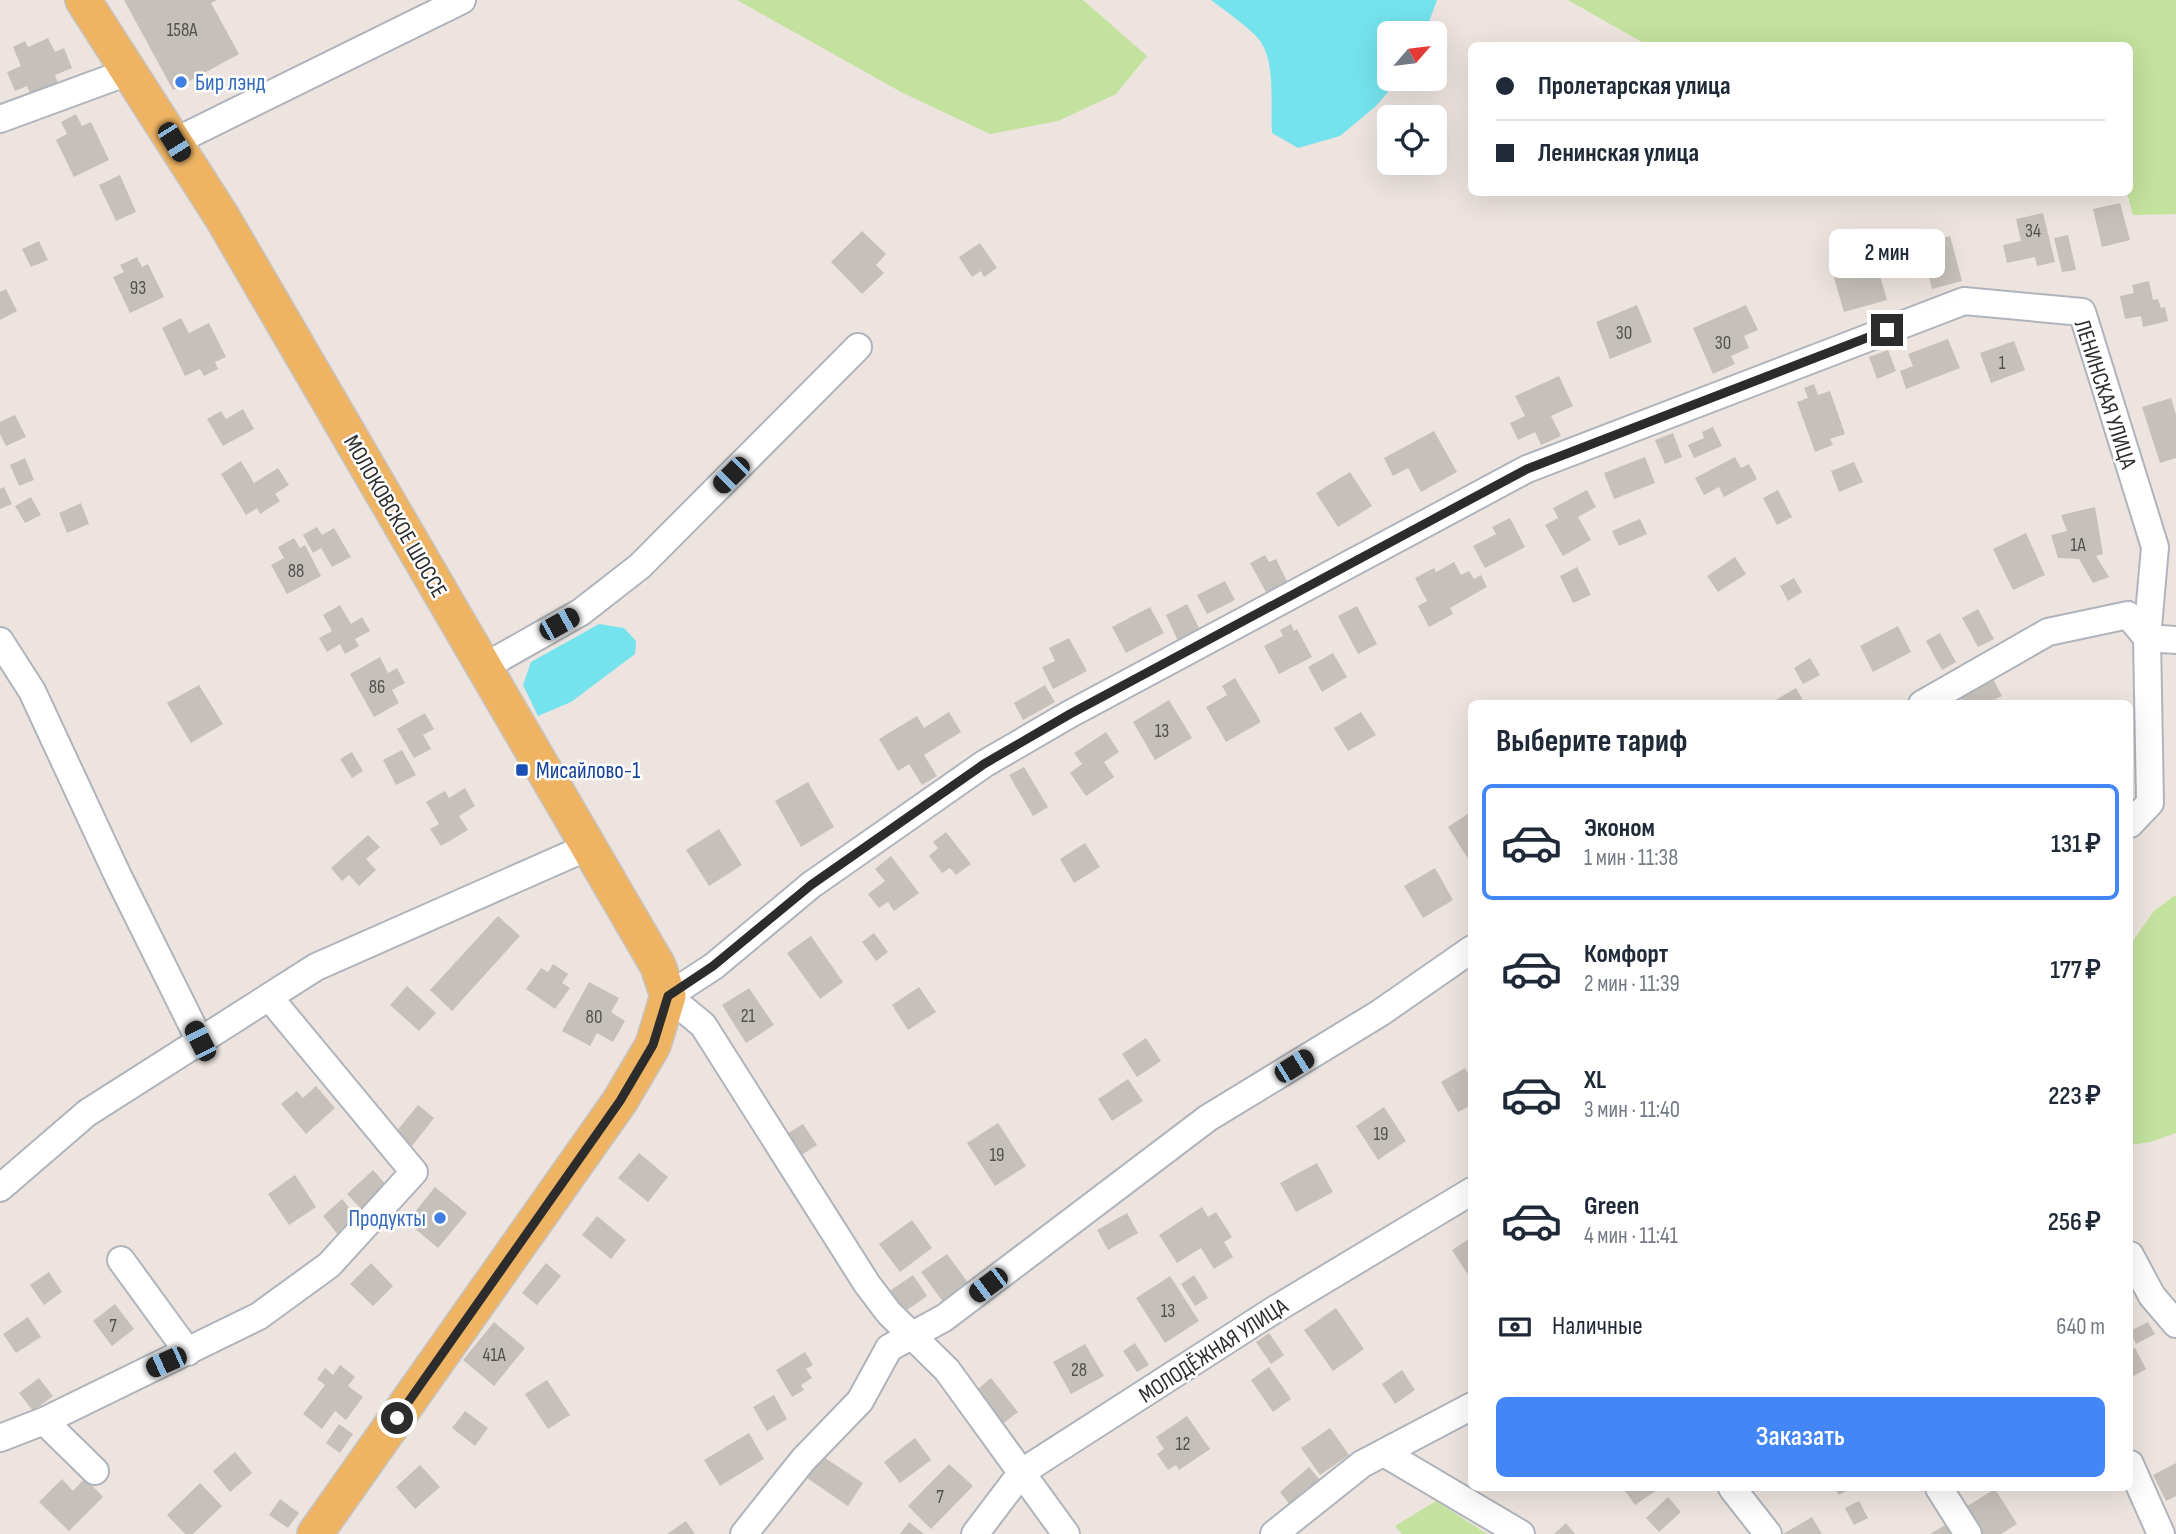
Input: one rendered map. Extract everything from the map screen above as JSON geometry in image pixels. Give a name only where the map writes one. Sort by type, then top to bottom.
[{"type":"main road","name":"МОЛОКОВСКОЕ ШОССЕ","points":[[83,0],[222,217],[590,846],[658,966],[668,996]]},
{"type":"main road","points":[[315,1534],[620,1101],[653,1045],[668,996]]},
{"type":"street","points":[[174,142],[462,0]]},
{"type":"street","points":[[0,120],[128,72]]},
{"type":"street","name":"ЛЕНИНСКАЯ УЛИЦА","points":[[668,996],[713,966],[811,885],[984,764],[1118,688],[1527,469],[1964,301],[2082,312],[2155,547],[2147,638]]},
{"type":"street","points":[[484,667],[581,612],[640,566],[858,347]]},
{"type":"street","points":[[1929,700],[2048,632],[2128,615],[2147,638],[2150,803],[2133,821]]},
{"type":"street","points":[[2147,638],[2176,640]]},
{"type":"street","points":[[0,641],[32,691],[118,876],[200,1041]]},
{"type":"street","points":[[0,1188],[87,1113],[316,967],[590,846]]},
{"type":"street","points":[[744,1534],[803,1460],[860,1401],[889,1348],[944,1318],[1208,1118],[1380,1013],[1468,952]]},
{"type":"street","points":[[668,996],[703,1025],[867,1284],[889,1313],[947,1370],[1066,1534]]},
{"type":"street","points":[[0,1438],[44,1421],[259,1316],[329,1265],[414,1172],[269,997]]},
{"type":"street","name":"МОЛОДЁЖНАЯ УЛИЦА","points":[[975,1534],[1022,1472],[1274,1310],[1468,1193]]},
{"type":"street","points":[[121,1260],[188,1352]]},
{"type":"street","points":[[2133,1261],[2152,1296],[2176,1324]]},
{"type":"street","points":[[1274,1534],[1362,1464],[1468,1408]]},
{"type":"street","points":[[44,1421],[95,1471]]},
{"type":"street","points":[[1384,1453],[1521,1534]]},
{"type":"street","points":[[2133,1471],[2161,1534]]},
{"type":"street","points":[[1734,1491],[1769,1534]]},
{"type":"street","points":[[1941,1491],[1968,1534]]},
{"type":"green space","points":[[737,0],[1083,0],[1147,56],[1116,94],[1058,121],[990,134],[901,92]]},
{"type":"green space","points":[[1568,0],[2176,0],[2176,214],[2133,215],[2128,196],[2133,196],[2133,42],[1642,42]]},
{"type":"green space","points":[[2176,896],[2176,1133],[2133,1145],[2133,941],[2154,911]]},
{"type":"green space","points":[[1436,1501],[1487,1534],[1402,1534],[1395,1526]]},
{"type":"water","points":[[1211,0],[1437,0],[1429,21],[1377,21],[1377,91],[1389,91],[1376,106],[1340,136],[1298,148],[1272,133],[1269,62],[1261,42]]},
{"type":"water","points":[[599,624],[624,628],[636,641],[635,654],[571,702],[538,716],[523,685],[531,662]]},
{"type":"building","points":[[124,0],[217,0],[211,3],[239,54],[173,90]]},
{"type":"building","points":[[48,38],[55,52],[64,48],[72,68],[55,75],[58,83],[31,95],[27,86],[15,91],[7,72],[21,66],[13,47],[25,41],[28,47]]},
{"type":"building","points":[[76,114],[82,126],[91,122],[109,160],[74,177],[56,140],[67,134],[61,122]]},
{"type":"building","points":[[120,175],[136,212],[116,221],[99,185]]},
{"type":"building","points":[[2120,203],[2130,240],[2102,247],[2093,209]]},
{"type":"building","points":[[2043,213],[2055,262],[2037,266],[2035,257],[2007,263],[2003,245],[2021,241],[2016,219]]},
{"type":"building","points":[[1904,230],[1912,258],[1890,264],[1883,236]]},
{"type":"building","points":[[862,231],[886,254],[876,265],[884,273],[862,294],[831,262]]},
{"type":"building","points":[[2068,235],[2076,270],[2062,272],[2054,238]]},
{"type":"building","points":[[1950,236],[1962,281],[1932,289],[1920,244]]},
{"type":"building","points":[[39,241],[48,260],[31,267],[22,249]]},
{"type":"building","points":[[980,243],[997,268],[984,277],[981,271],[972,277],[959,257]]},
{"type":"building","points":[[1873,251],[1887,300],[1844,312],[1830,264]]},
{"type":"building","points":[[137,257],[142,267],[148,264],[164,297],[130,313],[113,277],[124,272],[120,265]]},
{"type":"building","points":[[2149,281],[2153,300],[2158,299],[2161,308],[2165,307],[2168,321],[2143,327],[2141,316],[2125,319],[2120,296],[2134,293],[2132,285]]},
{"type":"building","points":[[6,289],[17,311],[0,320],[0,292]]},
{"type":"building","points":[[1637,305],[1652,342],[1610,359],[1596,322]]},
{"type":"building","points":[[1746,305],[1758,330],[1744,336],[1749,348],[1731,356],[1735,364],[1713,374],[1693,328]]},
{"type":"building","points":[[181,318],[189,333],[209,323],[226,357],[215,362],[218,369],[204,376],[200,369],[185,376],[162,328]]},
{"type":"building","points":[[1948,339],[1960,368],[1906,389],[1900,371],[1913,366],[1908,354]]},
{"type":"building","points":[[2014,341],[2025,370],[1991,383],[1980,353]]},
{"type":"building","points":[[1888,350],[1896,371],[1877,379],[1869,357]]},
{"type":"building","points":[[1559,376],[1573,406],[1551,416],[1561,436],[1541,445],[1535,432],[1518,440],[1510,423],[1525,416],[1515,396]]},
{"type":"building","points":[[1814,384],[1818,395],[1830,391],[1845,434],[1830,439],[1833,445],[1815,452],[1797,402],[1808,398],[1804,388]]},
{"type":"building","points":[[2171,398],[2176,415],[2176,458],[2160,463],[2142,407]]},
{"type":"building","points":[[243,409],[254,429],[223,446],[207,419],[221,411],[226,419]]},
{"type":"building","points":[[15,415],[26,437],[6,446],[0,434],[0,422]]},
{"type":"building","points":[[1713,427],[1722,446],[1694,458],[1688,445],[1704,438],[1702,432]]},
{"type":"building","points":[[1434,431],[1457,472],[1421,492],[1408,468],[1393,476],[1384,458]]},
{"type":"building","points":[[1673,433],[1682,457],[1665,464],[1655,440]]},
{"type":"building","points":[[1645,457],[1655,483],[1614,499],[1604,473]]},
{"type":"building","points":[[1735,457],[1741,468],[1749,464],[1757,479],[1724,497],[1719,487],[1704,495],[1695,478]]},
{"type":"building","points":[[25,458],[34,480],[19,486],[10,465]]},
{"type":"building","points":[[241,461],[254,483],[278,468],[289,485],[275,494],[280,501],[260,514],[257,508],[246,515],[221,474]]},
{"type":"building","points":[[1854,462],[1863,482],[1839,492],[1831,471]]},
{"type":"building","points":[[1350,472],[1372,506],[1338,527],[1316,493]]},
{"type":"building","points":[[4,487],[12,504],[0,509],[0,489]]},
{"type":"building","points":[[1587,490],[1596,507],[1578,517],[1591,540],[1563,556],[1545,525],[1558,518],[1553,508]]},
{"type":"building","points":[[1778,490],[1792,517],[1777,525],[1763,498]]},
{"type":"building","points":[[31,497],[41,515],[25,523],[15,506]]},
{"type":"building","points":[[81,503],[89,524],[67,533],[59,513]]},
{"type":"building","points":[[2095,507],[2103,554],[2096,556],[2109,577],[2093,583],[2079,559],[2058,558],[2051,535],[2067,531],[2061,515]]},
{"type":"building","points":[[1510,518],[1525,547],[1485,568],[1473,546],[1496,534],[1492,527]]},
{"type":"building","points":[[1640,519],[1647,534],[1619,546],[1612,531]]},
{"type":"building","points":[[317,527],[322,535],[334,528],[351,557],[332,567],[321,548],[313,553],[303,535]]},
{"type":"building","points":[[2026,533],[2045,575],[2013,590],[1993,549]]},
{"type":"building","points":[[294,538],[300,548],[305,545],[321,576],[287,594],[271,565],[284,558],[278,547]]},
{"type":"building","points":[[1265,555],[1269,562],[1276,559],[1288,583],[1267,594],[1250,563]]},
{"type":"building","points":[[1735,557],[1746,574],[1718,592],[1707,576]]},
{"type":"building","points":[[1454,562],[1461,575],[1469,571],[1474,579],[1481,575],[1487,587],[1450,608],[1453,614],[1429,627],[1418,606],[1427,601],[1415,578],[1434,568],[1436,572]]},
{"type":"building","points":[[1577,567],[1591,595],[1573,603],[1560,576]]},
{"type":"building","points":[[1794,578],[1802,592],[1788,601],[1780,586]]},
{"type":"building","points":[[1225,581],[1235,600],[1207,614],[1197,595]]},
{"type":"building","points":[[1187,604],[1200,630],[1178,641],[1166,615]]},
{"type":"building","points":[[340,605],[351,624],[362,617],[370,631],[355,639],[359,646],[345,654],[340,644],[327,652],[319,638],[332,631],[323,615]]},
{"type":"building","points":[[1357,606],[1377,644],[1358,654],[1338,616]]},
{"type":"building","points":[[1150,607],[1164,633],[1126,653],[1112,627]]},
{"type":"building","points":[[1978,609],[1994,639],[1978,647],[1962,618]]},
{"type":"building","points":[[1291,624],[1294,631],[1297,629],[1312,657],[1279,674],[1264,646],[1283,636],[1280,630]]},
{"type":"building","points":[[1898,626],[1911,652],[1873,672],[1860,646]]},
{"type":"building","points":[[1940,633],[1956,662],[1942,670],[1926,641]]},
{"type":"building","points":[[1069,638],[1087,671],[1053,689],[1042,667],[1055,661],[1049,648]]},
{"type":"building","points":[[1333,653],[1347,677],[1322,692],[1308,667]]},
{"type":"building","points":[[380,657],[388,673],[397,668],[405,683],[392,690],[399,703],[374,717],[350,674]]},
{"type":"building","points":[[1810,658],[1820,675],[1803,684],[1794,668]]},
{"type":"building","points":[[1235,678],[1261,722],[1226,742],[1206,707],[1227,695],[1222,686]]},
{"type":"building","points":[[1993,679],[2002,696],[1994,700],[1962,700],[1960,695]]},
{"type":"building","points":[[199,685],[223,724],[191,743],[167,703]]},
{"type":"building","points":[[1045,685],[1055,702],[1023,720],[1014,703]]},
{"type":"building","points":[[1796,688],[1803,700],[1778,700]]},
{"type":"building","points":[[1169,700],[1192,738],[1155,760],[1133,722]]},
{"type":"building","points":[[949,712],[961,732],[924,755],[937,776],[922,785],[909,764],[898,771],[879,739],[917,716],[924,728]]},
{"type":"building","points":[[1361,712],[1376,735],[1348,751],[1334,728]]},
{"type":"building","points":[[425,713],[434,729],[423,735],[431,749],[414,758],[397,729]]},
{"type":"building","points":[[1106,732],[1119,752],[1104,762],[1114,777],[1086,796],[1070,773],[1082,764],[1074,753]]},
{"type":"building","points":[[402,750],[416,775],[396,785],[383,760]]},
{"type":"building","points":[[352,752],[363,771],[352,778],[340,759]]},
{"type":"building","points":[[1024,767],[1048,807],[1033,816],[1009,775]]},
{"type":"building","points":[[808,782],[834,827],[801,847],[775,801]]},
{"type":"building","points":[[465,788],[475,806],[459,816],[468,830],[441,846],[430,829],[439,824],[426,802],[445,791],[449,798]]},
{"type":"building","points":[[1468,814],[1468,859],[1448,827]]},
{"type":"building","points":[[719,829],[742,865],[709,886],[686,850]]},
{"type":"building","points":[[946,832],[971,864],[956,875],[950,868],[942,873],[929,856],[938,848],[933,842]]},
{"type":"building","points":[[368,835],[380,847],[366,859],[376,870],[359,886],[349,875],[342,881],[331,868]]},
{"type":"building","points":[[1085,843],[1100,867],[1074,883],[1060,859]]},
{"type":"building","points":[[891,856],[919,893],[894,911],[888,902],[879,908],[868,894],[885,881],[875,869]]},
{"type":"building","points":[[1435,868],[1453,900],[1423,918],[1404,886]]},
{"type":"building","points":[[498,916],[520,936],[452,1011],[430,990]]},
{"type":"building","points":[[874,933],[888,952],[876,961],[862,942]]},
{"type":"building","points":[[811,936],[843,982],[820,999],[787,953]]},
{"type":"building","points":[[553,964],[568,974],[562,983],[570,988],[555,1009],[526,989],[541,968],[548,972]]},
{"type":"building","points":[[589,982],[619,998],[611,1012],[625,1021],[613,1042],[597,1033],[590,1046],[562,1031]]},
{"type":"building","points":[[407,986],[436,1013],[419,1031],[390,1005]]},
{"type":"building","points":[[919,987],[936,1012],[908,1030],[892,1005]]},
{"type":"building","points":[[749,988],[774,1025],[746,1043],[722,1005]]},
{"type":"building","points":[[1146,1038],[1161,1061],[1137,1077],[1122,1054]]},
{"type":"building","points":[[1465,1068],[1468,1074],[1468,1107],[1458,1112],[1441,1082]]},
{"type":"building","points":[[1128,1079],[1143,1101],[1112,1121],[1098,1099]]},
{"type":"building","points":[[316,1086],[335,1108],[306,1134],[281,1104],[297,1091],[303,1098]]},
{"type":"building","points":[[418,1105],[434,1118],[412,1146],[396,1132]]},
{"type":"building","points":[[1384,1107],[1406,1141],[1378,1160],[1356,1126]]},
{"type":"building","points":[[998,1123],[1026,1166],[995,1186],[967,1143]]},
{"type":"building","points":[[803,1124],[817,1145],[800,1156],[787,1134]]},
{"type":"building","points":[[639,1153],[668,1177],[648,1202],[618,1178]]},
{"type":"building","points":[[1317,1163],[1333,1192],[1296,1212],[1280,1183]]},
{"type":"building","points":[[373,1170],[389,1188],[363,1211],[347,1194]]},
{"type":"building","points":[[295,1175],[316,1207],[289,1225],[268,1194]]},
{"type":"building","points":[[435,1187],[467,1213],[438,1248],[407,1222]]},
{"type":"building","points":[[342,1199],[359,1219],[339,1236],[323,1216]]},
{"type":"building","points":[[1202,1207],[1208,1217],[1216,1212],[1232,1237],[1224,1242],[1233,1257],[1214,1269],[1201,1248],[1177,1263],[1159,1235]]},
{"type":"building","points":[[1127,1213],[1138,1233],[1108,1250],[1097,1230]]},
{"type":"building","points":[[597,1216],[626,1240],[611,1259],[582,1235]]},
{"type":"building","points":[[912,1220],[932,1248],[900,1272],[879,1244]]},
{"type":"building","points":[[1468,1240],[1468,1275],[1452,1250]]},
{"type":"building","points":[[947,1254],[969,1284],[944,1303],[921,1272]]},
{"type":"building","points":[[371,1263],[393,1286],[373,1306],[350,1284]]},
{"type":"building","points":[[546,1263],[561,1276],[537,1305],[522,1293]]},
{"type":"building","points":[[49,1272],[62,1292],[44,1305],[30,1285]]},
{"type":"building","points":[[913,1275],[927,1296],[900,1315],[885,1294]]},
{"type":"building","points":[[1194,1275],[1208,1298],[1195,1306],[1181,1284]]},
{"type":"building","points":[[1170,1276],[1199,1321],[1165,1343],[1136,1298]]},
{"type":"building","points":[[115,1304],[134,1329],[112,1346],[93,1321]]},
{"type":"building","points":[[1336,1308],[1364,1349],[1333,1371],[1304,1330]]},
{"type":"building","points":[[28,1317],[41,1337],[16,1353],[3,1334]]},
{"type":"building","points":[[494,1322],[525,1348],[494,1386],[463,1360]]},
{"type":"building","points":[[2148,1322],[2155,1334],[2136,1344],[2133,1330]]},
{"type":"building","points":[[1269,1333],[1284,1355],[1271,1364],[1256,1342]]},
{"type":"building","points":[[1135,1343],[1149,1365],[1137,1372],[1123,1351]]},
{"type":"building","points":[[1085,1344],[1104,1376],[1071,1394],[1053,1362]]},
{"type":"building","points":[[2135,1348],[2146,1369],[2133,1376]]},
{"type":"building","points":[[805,1352],[813,1365],[806,1369],[812,1378],[801,1385],[804,1390],[792,1397],[776,1370]]},
{"type":"building","points":[[340,1365],[355,1377],[348,1386],[363,1397],[346,1420],[335,1411],[322,1429],[303,1414],[325,1385],[317,1379],[325,1368],[333,1375]]},
{"type":"building","points":[[1269,1367],[1291,1399],[1273,1412],[1251,1380]]},
{"type":"building","points":[[1402,1370],[1415,1390],[1395,1404],[1382,1384]]},
{"type":"building","points":[[39,1378],[53,1396],[33,1411],[19,1393]]},
{"type":"building","points":[[991,1378],[1018,1412],[1000,1426],[974,1392]]},
{"type":"building","points":[[547,1380],[570,1415],[548,1429],[525,1394]]},
{"type":"building","points":[[774,1395],[787,1419],[767,1431],[753,1407]]},
{"type":"building","points":[[465,1411],[488,1428],[475,1446],[452,1428]]},
{"type":"building","points":[[1187,1416],[1210,1449],[1179,1470],[1176,1465],[1168,1470],[1157,1454],[1164,1449],[1156,1437]]},
{"type":"building","points":[[339,1424],[353,1434],[340,1453],[326,1443]]},
{"type":"building","points":[[1330,1428],[1349,1455],[1320,1475],[1301,1448]]},
{"type":"building","points":[[749,1433],[764,1459],[720,1486],[704,1460]]},
{"type":"building","points":[[915,1438],[931,1460],[900,1483],[884,1462]]},
{"type":"building","points":[[235,1452],[252,1473],[230,1492],[213,1471]]},
{"type":"building","points":[[822,1456],[863,1483],[848,1506],[807,1478]]},
{"type":"building","points":[[2176,1463],[2176,1496],[2166,1501],[2153,1475]]},
{"type":"building","points":[[949,1464],[973,1486],[931,1529],[908,1506]]},
{"type":"building","points":[[420,1465],[440,1487],[415,1509],[396,1487]]},
{"type":"building","points":[[1309,1467],[1320,1480],[1290,1505],[1280,1492]]},
{"type":"building","points":[[85,1478],[103,1497],[69,1531],[39,1502],[62,1479],[73,1491]]},
{"type":"building","points":[[200,1483],[222,1506],[193,1534],[185,1534],[167,1515]]},
{"type":"building","points":[[1625,1491],[1656,1491],[1635,1505]]},
{"type":"building","points":[[1992,1491],[1996,1491],[2017,1524],[2001,1534],[1980,1534],[1964,1508]]},
{"type":"building","points":[[1668,1497],[1681,1512],[1659,1532],[1646,1518]]},
{"type":"building","points":[[280,1499],[299,1513],[288,1528],[269,1515]]},
{"type":"building","points":[[1859,1501],[1868,1518],[1854,1525],[1845,1508]]},
{"type":"building","points":[[1812,1517],[1822,1534],[1783,1534]]},
{"type":"building","points":[[686,1521],[695,1534],[667,1534]]},
{"type":"building","points":[[909,1522],[924,1534],[900,1534]]},
{"type":"building","points":[[1566,1523],[1575,1534],[1554,1534]]},
{"type":"building","points":[[1945,1525],[1951,1534],[1930,1534]]},
{"type":"place","name":"Бир лэнд","points":[[181,82]]},
{"type":"place","name":"Мисайлово-1","points":[[522,770]]},
{"type":"place","name":"Продукты","points":[[440,1218]]},
{"type":"route","points":[[397,1418],[620,1101],[653,1045],[668,996],[713,966],[811,885],[984,764],[1070,714],[1527,469],[1887,330]]}]
